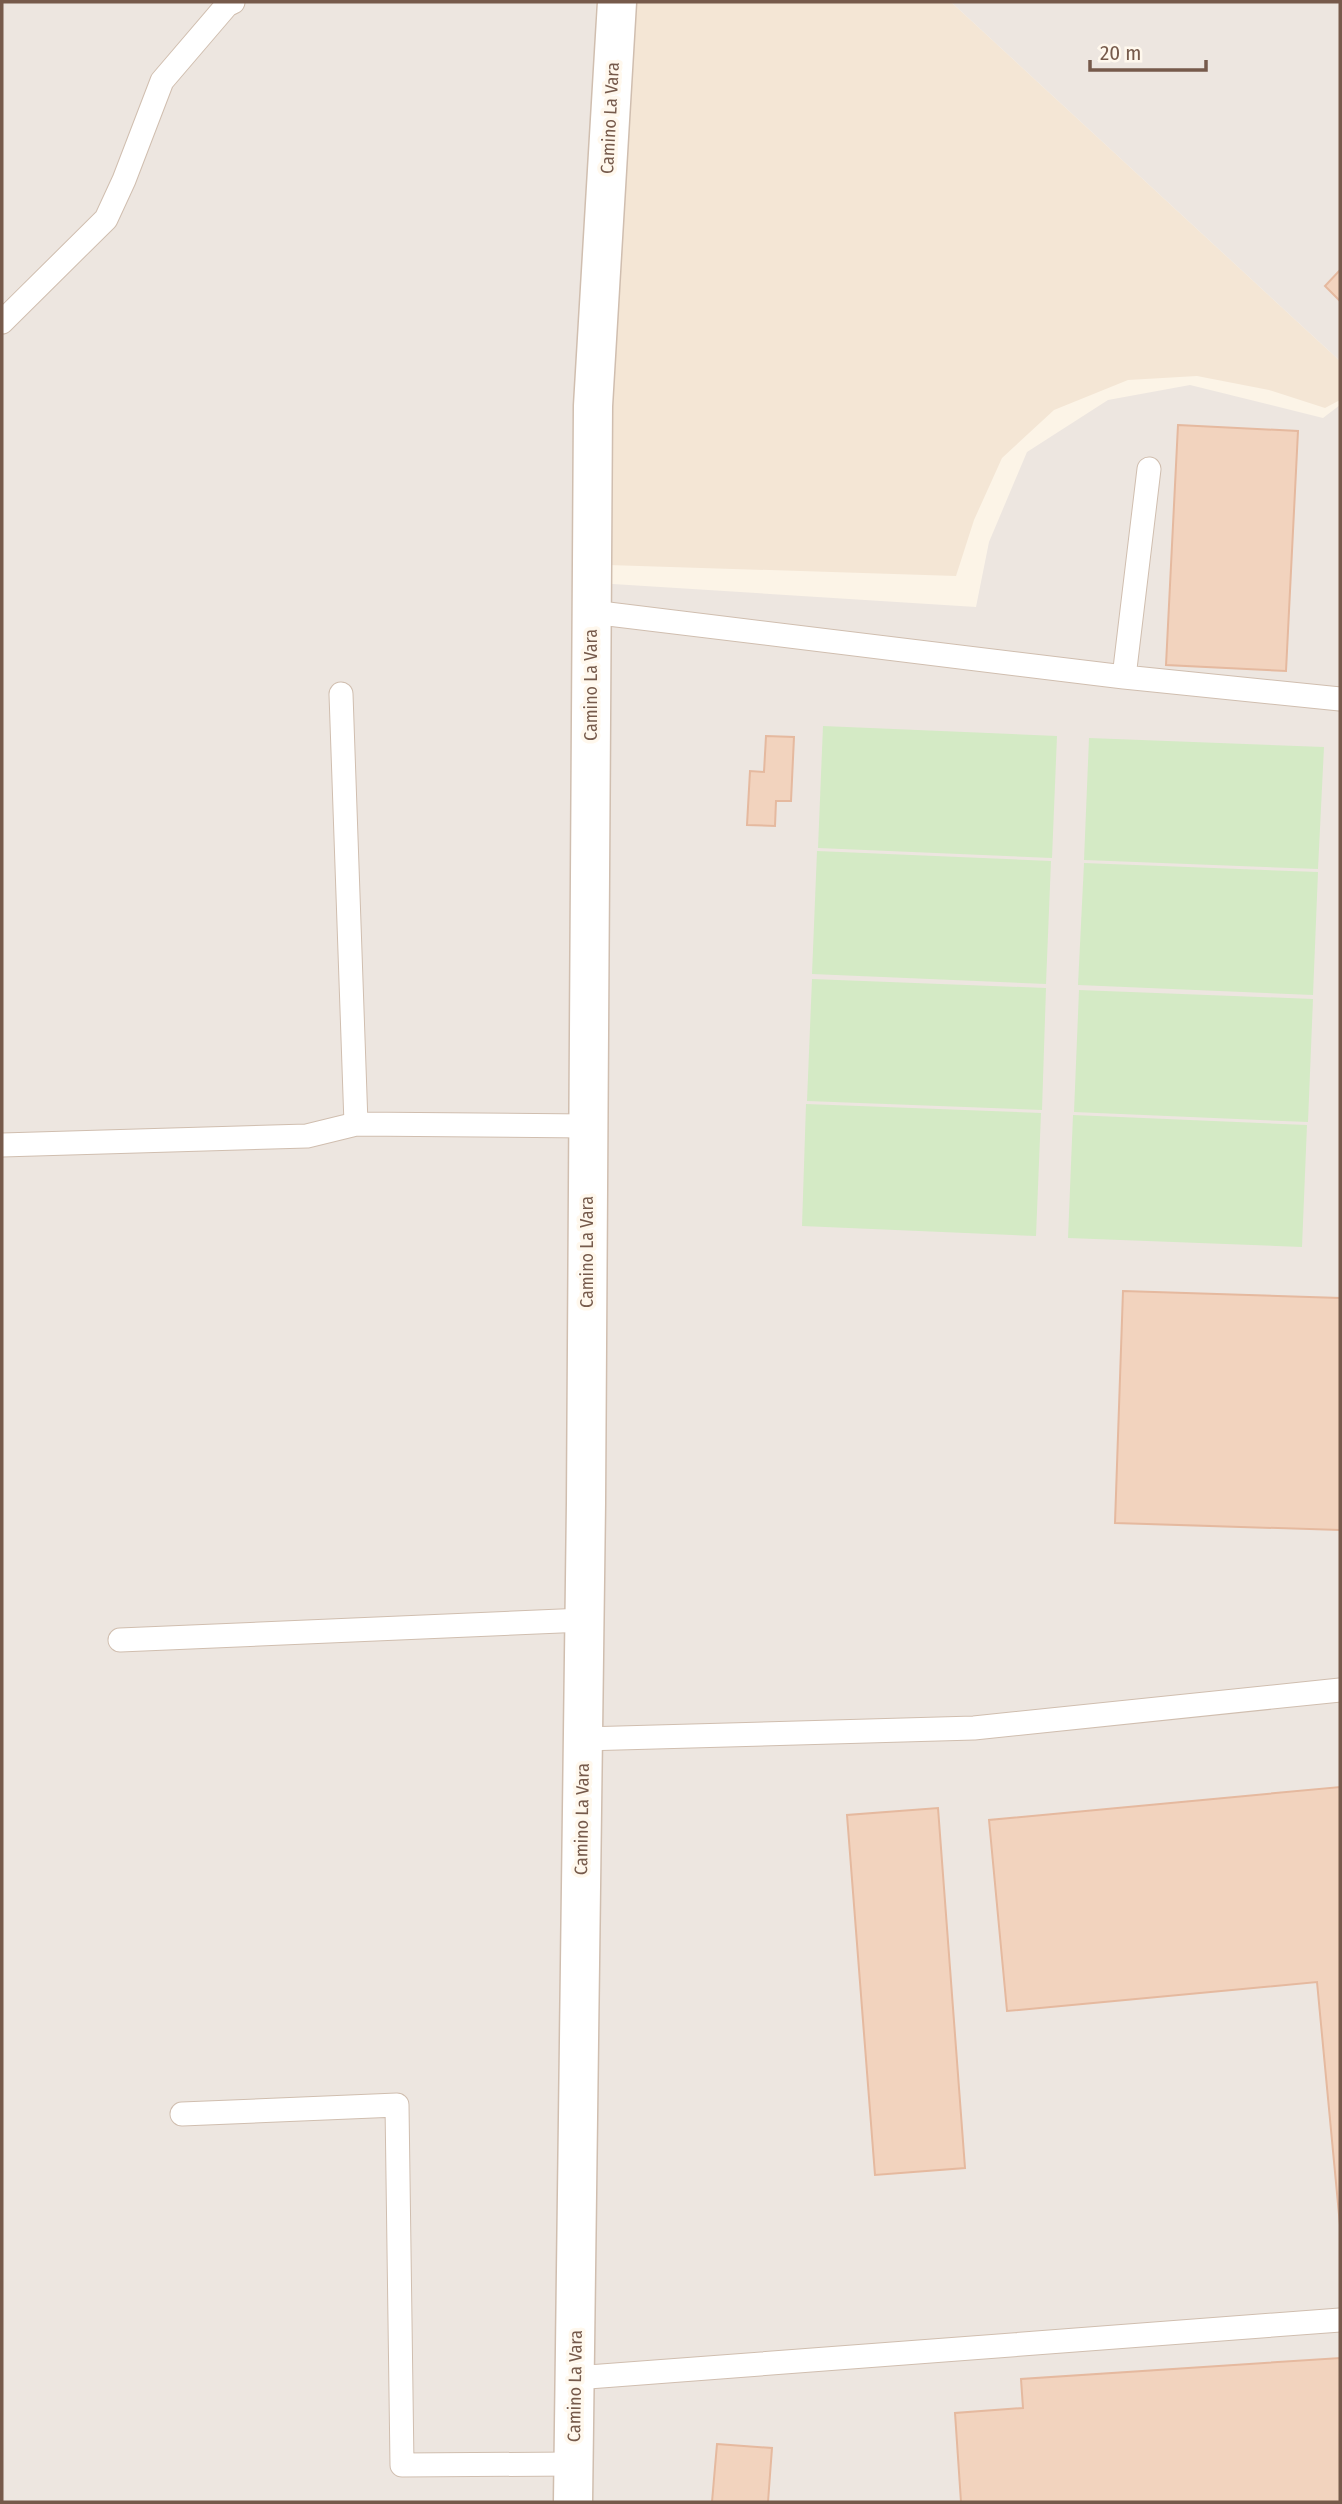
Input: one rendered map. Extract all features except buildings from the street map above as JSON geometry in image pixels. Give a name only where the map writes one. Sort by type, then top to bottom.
[{"type":"street","name":"Camino La Vara","points":[[573,2502],[583,1739],[593,406],[617,2]]},
{"type":"lane","points":[[2,322],[106,219],[162,81],[227,5],[233,2]]},
{"type":"lane","points":[[1124,677],[1149,469]]},
{"type":"lane","points":[[592,612],[1124,677],[1340,699]]},
{"type":"lane","points":[[341,694],[356,1124]]},
{"type":"lane","points":[[2,1145],[307,1136],[356,1124],[588,1126]]},
{"type":"lane","points":[[120,1640],[584,1620]]},
{"type":"lane","points":[[583,1739],[974,1728],[1340,1690]]},
{"type":"lane","points":[[182,2114],[397,2105],[402,2465],[573,2464]]},
{"type":"lane","points":[[575,2378],[1340,2320]]},
{"type":"shaded area","points":[[2,2],[596,2],[581,582],[976,607],[989,542],[1027,452],[1108,400],[1190,385],[1323,418],[1340,405],[1340,2502],[2,2502]]},
{"type":"shaded area","points":[[605,2],[951,2],[1340,361],[1340,400],[1325,408],[1269,390],[1197,376],[1128,380],[1054,410],[1002,458],[974,520],[956,576],[577,564]]},
{"type":"shaded area","points":[[951,2],[1340,2],[1340,361]]},
{"type":"green space","points":[[823,726],[1057,736],[1052,858],[818,848]]},
{"type":"green space","points":[[1089,738],[1324,747],[1318,869],[1084,860]]},
{"type":"green space","points":[[817,851],[1051,861],[1046,984],[812,974]]},
{"type":"green space","points":[[1084,863],[1318,872],[1313,995],[1078,985]]},
{"type":"green space","points":[[812,979],[1046,988],[1042,1110],[807,1101]]},
{"type":"green space","points":[[1079,990],[1313,999],[1308,1122],[1074,1112]]},
{"type":"green space","points":[[806,1104],[1041,1113],[1036,1236],[802,1226]]},
{"type":"green space","points":[[1073,1115],[1307,1125],[1302,1247],[1068,1238]]}]
